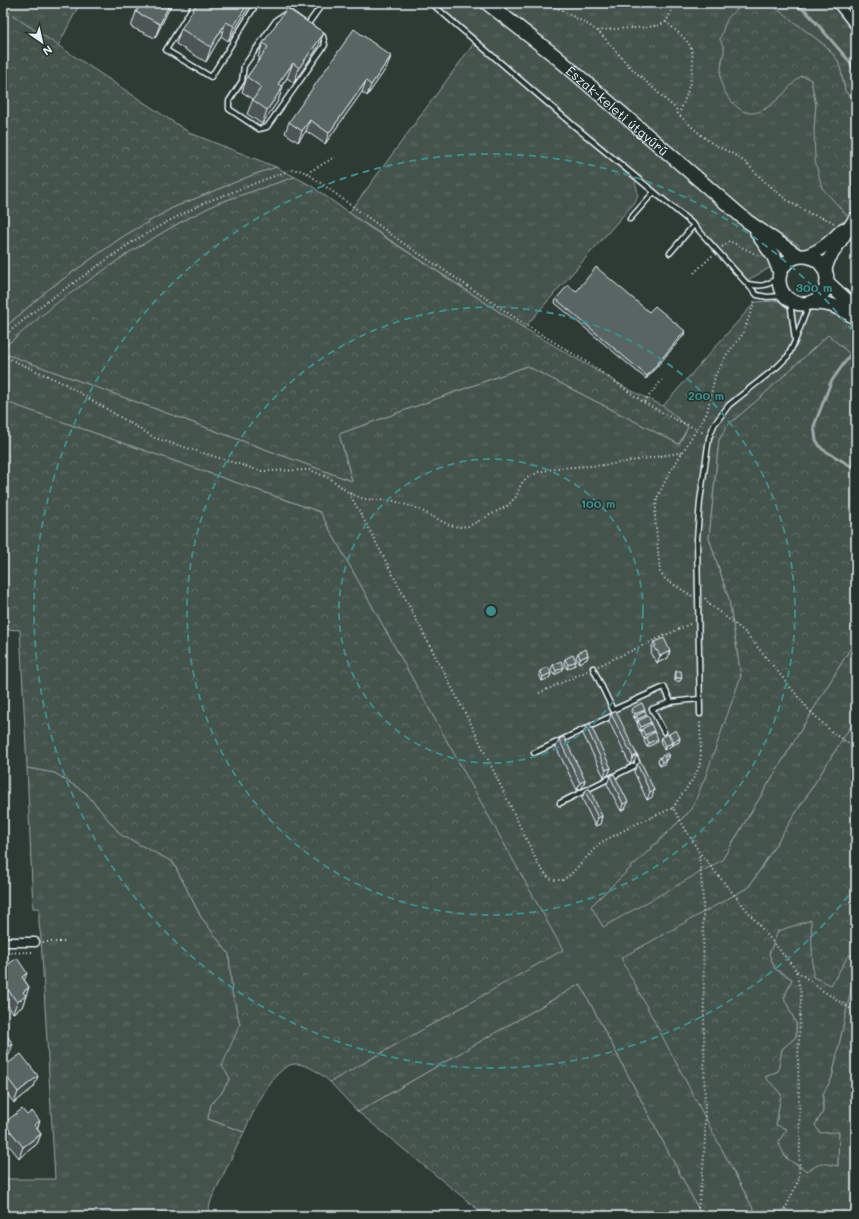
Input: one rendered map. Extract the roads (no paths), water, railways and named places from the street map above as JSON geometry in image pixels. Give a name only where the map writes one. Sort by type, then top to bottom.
[{"type":"main road","name":"Észak-keleti útgyűrű","points":[[487,3],[554,55],[747,221],[801,256]]},
{"type":"main road","name":"Észak-keleti útgyűrű","points":[[747,221],[770,249],[778,265],[779,275]]},
{"type":"main road","points":[[856,309],[826,276],[817,260],[801,256],[790,259],[784,265],[779,275],[780,291],[787,299],[797,304],[824,303],[833,305],[856,318]]},
{"type":"main road","points":[[811,303],[823,294],[826,276]]},
{"type":"street","points":[[837,3],[856,27]]},
{"type":"street","points":[[801,256],[811,254],[821,248],[855,219]]},
{"type":"street","points":[[826,276],[829,260],[855,219]]},
{"type":"street","points":[[3,942],[35,942]]},
{"type":"lane","points":[[195,3],[166,50],[211,77],[257,3]]},
{"type":"lane","points":[[308,24],[323,3]]},
{"type":"lane","points":[[431,3],[520,80],[694,225],[757,295],[787,299],[795,341]]},
{"type":"lane","points":[[289,12],[308,24],[323,36],[325,45],[267,127],[259,129],[229,109],[228,101],[242,81],[244,66],[277,19],[289,12]]},
{"type":"lane","points":[[630,219],[654,192]]},
{"type":"lane","points":[[670,253],[694,225]]},
{"type":"lane","points":[[748,284],[759,287],[770,283],[779,275]]},
{"type":"lane","points":[[700,714],[697,540],[698,518],[709,438],[714,425],[729,405],[777,368],[788,356],[811,303]]},
{"type":"lane","points":[[593,668],[618,722]]},
{"type":"lane","points":[[534,753],[664,687],[670,702]]},
{"type":"lane","points":[[664,732],[652,709],[670,702],[699,699]]},
{"type":"lane","points":[[560,803],[638,764],[632,750]]},
{"type":"waterway","points":[[789,3],[806,11],[850,62],[855,73],[853,199]]},
{"type":"waterway","points":[[856,346],[831,382],[814,426],[816,440],[822,449],[856,469]]}]
